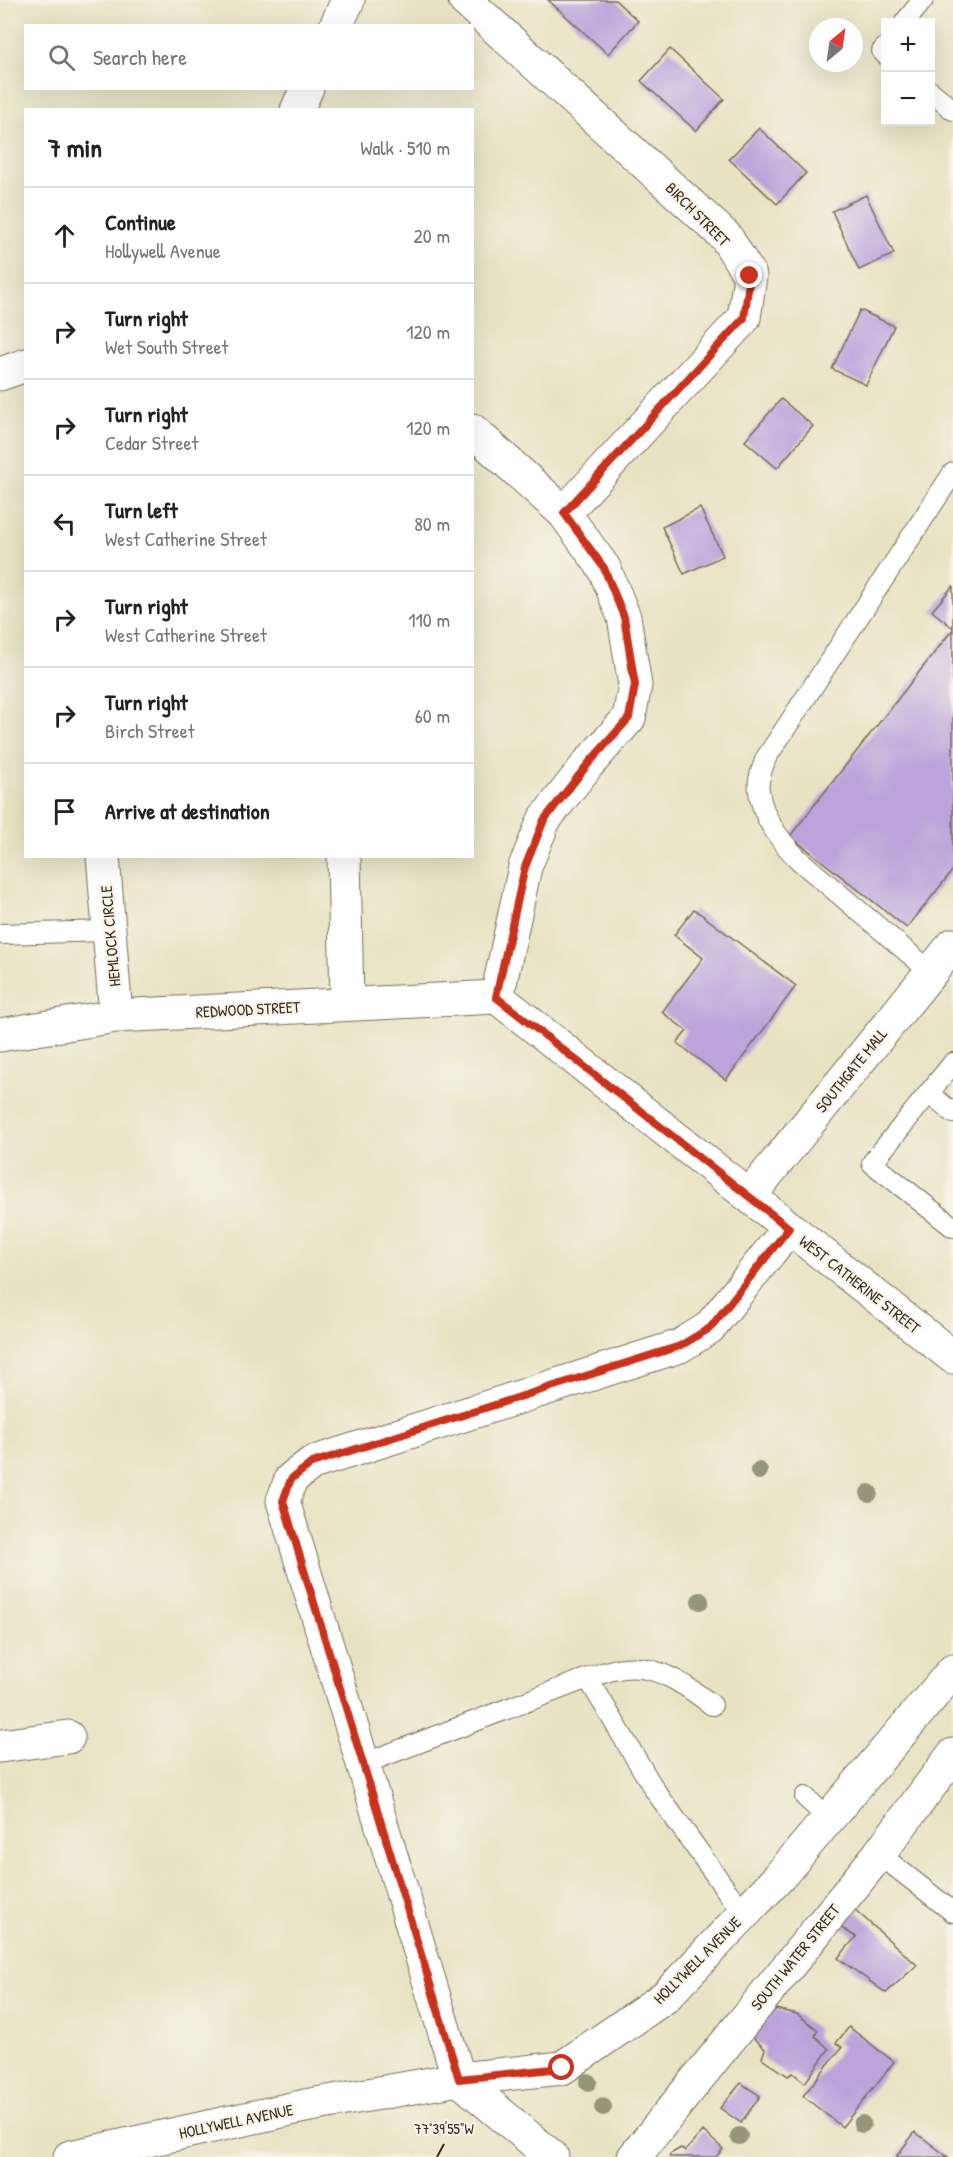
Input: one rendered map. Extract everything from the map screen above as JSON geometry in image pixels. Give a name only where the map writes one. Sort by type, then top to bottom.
[{"type":"street","points":[[337,24],[348,0]]},
{"type":"street","name":"BIRCH STREET","points":[[465,0],[726,237],[750,276],[744,318],[564,513]]},
{"type":"street","points":[[298,108],[306,90]]},
{"type":"street","points":[[0,374],[24,366]]},
{"type":"street","points":[[474,432],[564,513],[604,568],[624,617],[635,685],[629,718],[588,764],[544,820],[525,867],[496,997]]},
{"type":"street","name":"HEMLOCK CIRCLE","points":[[103,858],[116,1016]]},
{"type":"street","points":[[344,858],[346,1004]]},
{"type":"street","name":"SOUTHGATE MALL","points":[[750,1195],[953,945]]},
{"type":"street","name":"REDWOOD STREET","points":[[0,1035],[116,1016],[496,997]]},
{"type":"street","name":"WEST CATHERINE STREET","points":[[496,997],[750,1195],[953,1358]]},
{"type":"street","points":[[552,2157],[459,2079],[283,1501],[291,1479],[312,1463],[680,1346],[710,1328],[789,1228]]},
{"type":"street","name":"HOLLYWELL AVENUE","points":[[69,2157],[305,2106],[459,2079],[562,2068],[664,1996],[779,1877],[953,1671]]},
{"type":"street","points":[[0,1746],[68,1737]]},
{"type":"street","name":"SOUTH WATER STREET","points":[[634,2157],[879,1854],[953,1755]]},
{"type":"lane","points":[[908,18],[923,0]]},
{"type":"lane","points":[[935,95],[953,110]]},
{"type":"lane","points":[[931,972],[799,861],[776,832],[763,809],[758,789],[760,774],[766,759],[953,473]]},
{"type":"lane","points":[[0,934],[110,931]]},
{"type":"lane","points":[[953,1063],[872,1163],[953,1227]]},
{"type":"lane","points":[[928,1093],[953,1113]]},
{"type":"lane","points":[[363,1764],[588,1677],[625,1667],[651,1670],[684,1684],[712,1705]]},
{"type":"lane","points":[[588,1677],[654,1789],[729,1894],[746,1912]]},
{"type":"lane","points":[[805,1797],[829,1819]]},
{"type":"lane","points":[[879,1854],[953,1912]]},
{"type":"building","points":[[548,0],[615,0],[638,21],[608,54]]},
{"type":"building","points":[[670,49],[724,99],[696,131],[641,81]]},
{"type":"building","points":[[759,128],[806,173],[777,204],[729,159]]},
{"type":"building","points":[[866,195],[894,254],[859,270],[832,211]]},
{"type":"building","points":[[860,310],[894,326],[866,385],[832,369]]},
{"type":"building","points":[[781,399],[813,426],[777,468],[745,441]]},
{"type":"building","points":[[700,508],[723,556],[684,574],[662,527]]},
{"type":"building","points":[[953,586],[953,628],[932,611]]},
{"type":"building","points":[[953,629],[953,870],[907,928],[790,836]]},
{"type":"building","points":[[694,909],[796,986],[726,1080],[677,1043],[687,1031],[662,1012],[703,958],[674,935]]},
{"type":"building","points":[[853,1908],[917,1965],[886,1993],[838,1958],[856,1937],[837,1925]]},
{"type":"building","points":[[776,2009],[797,2014],[818,2030],[815,2036],[829,2049],[805,2083],[793,2073],[788,2076],[762,2058],[765,2049],[751,2036]]},
{"type":"building","points":[[849,2027],[894,2062],[842,2127],[803,2096],[842,2047],[836,2043]]},
{"type":"building","points":[[741,2083],[760,2096],[741,2123],[720,2108]]},
{"type":"building","points":[[703,2131],[723,2149],[716,2157],[669,2157],[681,2148],[685,2151]]},
{"type":"building","points":[[915,2132],[948,2157],[896,2157]]},
{"type":"route","points":[[562,2068],[459,2079],[283,1501],[291,1479],[312,1463],[680,1346],[710,1328],[789,1228],[496,997],[525,867],[544,820],[588,764],[629,718],[635,685],[624,617],[604,568],[564,513],[744,318],[750,276]]}]
